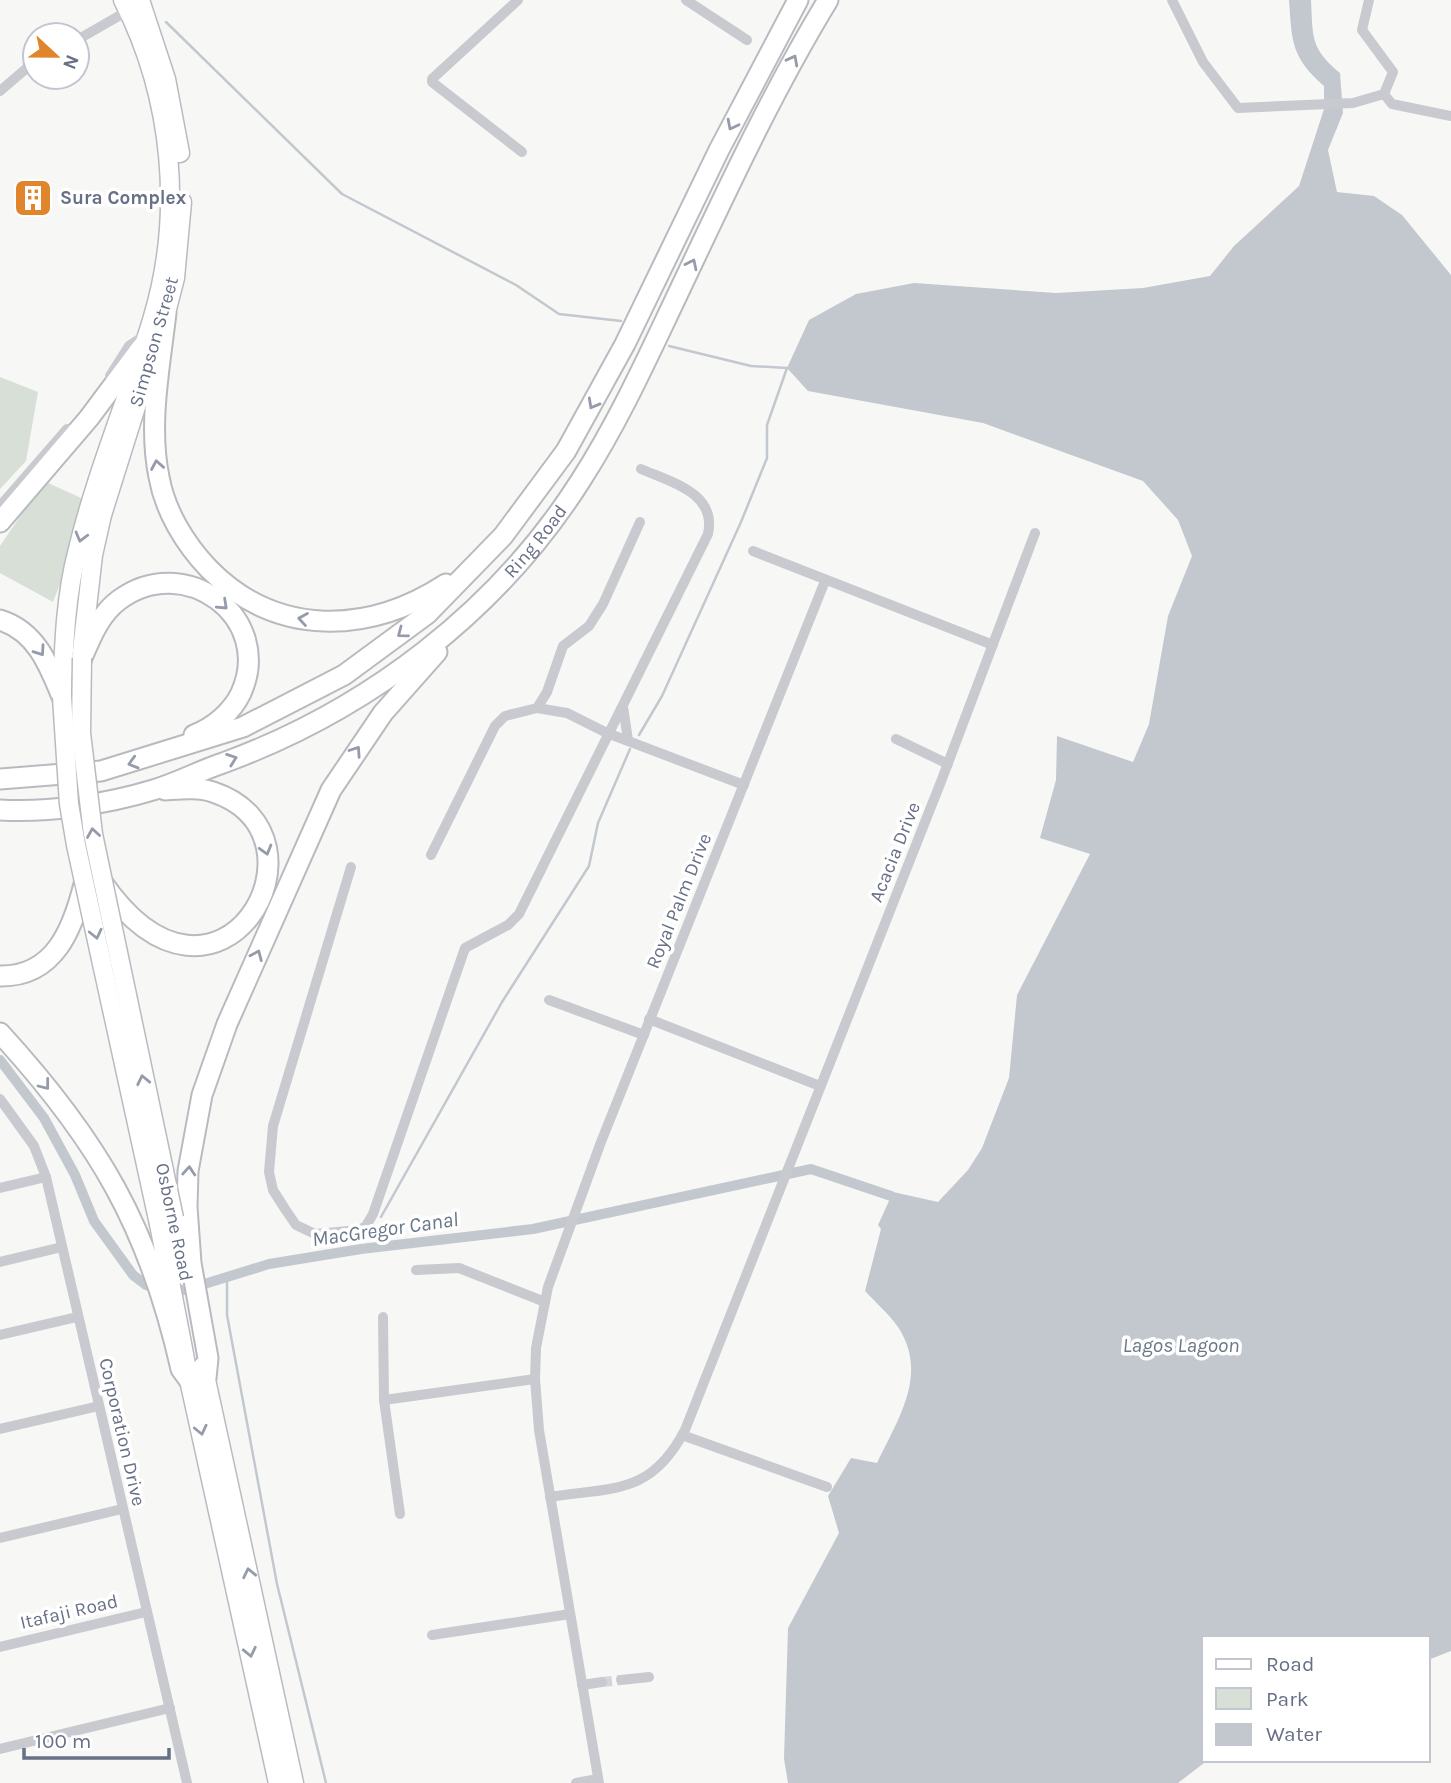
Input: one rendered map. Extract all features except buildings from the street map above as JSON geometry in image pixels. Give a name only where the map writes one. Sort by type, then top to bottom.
[{"type":"highway","name":"Ring Road","points":[[0,779],[101,771],[243,727],[344,675],[428,614],[480,563],[525,509],[566,451],[625,344],[762,65],[798,0]]},
{"type":"highway","name":"Ring Road","points":[[4,812],[84,804],[153,790],[244,755],[335,711],[377,685],[465,620],[519,561],[567,500],[590,464],[663,326],[743,157],[828,0]]},
{"type":"highway","points":[[166,313],[155,453],[159,480],[182,534],[221,581],[248,601],[295,618],[345,622],[397,611],[422,600],[480,563]]},
{"type":"highway","points":[[0,522],[89,418],[144,340]]},
{"type":"highway","points":[[82,658],[94,628],[118,601],[137,590],[161,582],[187,584],[213,596],[226,607],[242,633],[248,664],[245,683],[237,702],[224,717],[203,732],[175,743],[162,754]]},
{"type":"highway","points":[[0,620],[22,631],[36,645],[48,663],[62,697]]},
{"type":"highway","points":[[0,1033],[29,1065],[84,1137],[131,1214],[174,1267],[185,1314],[181,1369],[198,1379],[208,1358],[185,1314],[174,1267],[187,1207],[193,1129],[202,1095],[227,1024],[314,823],[343,769],[383,713],[465,620]]},
{"type":"highway","points":[[0,976],[22,973],[44,961],[65,940],[93,883],[145,931],[176,944],[197,946],[226,937],[254,912],[268,880],[269,859],[255,824],[231,800],[198,789],[153,790]]},
{"type":"main road","name":"Simpson Street","points":[[106,475],[166,313],[181,227],[178,129],[166,79],[135,2]]},
{"type":"main road","points":[[106,475],[165,259],[171,187],[168,143],[135,2]]},
{"type":"main road","name":"Osborne Road","points":[[93,883],[84,762],[82,658],[93,555],[106,475]]},
{"type":"main road","name":"Osborne Road","points":[[106,475],[76,556],[68,601],[62,697],[69,804],[93,883],[174,1267]]},
{"type":"main road","points":[[198,1379],[278,1783]]},
{"type":"main road","points":[[198,1379],[294,1783]]},
{"type":"street","points":[[518,0],[432,79],[432,82],[522,152]]},
{"type":"street","points":[[686,0],[747,40]]},
{"type":"street","points":[[1172,0],[1203,62],[1238,108],[1347,103],[1384,94]]},
{"type":"street","points":[[1369,0],[1362,30],[1393,72],[1384,94]]},
{"type":"street","points":[[91,31],[135,2]]},
{"type":"street","points":[[0,91],[21,73]]},
{"type":"street","points":[[1384,94],[1392,104],[1451,116]]},
{"type":"street","points":[[0,506],[93,400],[130,346],[144,340]]},
{"type":"street","points":[[351,867],[301,1028],[270,1149],[273,1190],[296,1224],[315,1234],[359,1230],[366,1226],[373,1214],[465,948],[508,925],[519,914],[708,534],[710,522],[704,502],[682,486],[641,469]]},
{"type":"street","points":[[537,708],[547,692],[564,646],[589,626],[603,604],[640,522]]},
{"type":"street","name":"Acacia Drive","points":[[550,1497],[629,1485],[648,1478],[667,1459],[682,1435],[948,764],[1035,533]]},
{"type":"street","points":[[753,551],[993,645]]},
{"type":"street","name":"Royal Palm Drive","points":[[598,1781],[539,1430],[534,1379],[545,1302],[575,1214],[649,1019],[825,581]]},
{"type":"street","points":[[547,692],[567,713]]},
{"type":"street","points":[[623,707],[628,740]]},
{"type":"street","points":[[431,855],[495,726],[505,716],[537,708],[567,713],[607,733],[744,785]]},
{"type":"street","points":[[896,738],[948,764]]},
{"type":"street","points":[[549,1000],[644,1035]]},
{"type":"street","points":[[649,1019],[820,1086]]},
{"type":"street","name":"Corporation Drive","points":[[0,1099],[34,1146],[46,1177],[121,1509],[187,1783]]},
{"type":"street","points":[[0,1118],[12,1116]]},
{"type":"street","points":[[0,1188],[46,1177]]},
{"type":"street","points":[[0,1262],[62,1247]]},
{"type":"street","points":[[416,1270],[459,1268],[545,1302]]},
{"type":"street","points":[[0,1335],[78,1317]]},
{"type":"street","points":[[383,1317],[384,1400],[400,1514]]},
{"type":"street","points":[[384,1400],[534,1379]]},
{"type":"street","points":[[0,1429],[99,1406]]},
{"type":"street","points":[[682,1435],[827,1487]]},
{"type":"street","points":[[0,1538],[121,1509]]},
{"type":"street","name":"Itafaji Road","points":[[0,1647],[146,1612]]},
{"type":"street","points":[[432,1635],[570,1614]]},
{"type":"street","points":[[621,1680],[649,1677]]},
{"type":"street","points":[[582,1685],[601,1682]]},
{"type":"street","points":[[0,1749],[170,1708]]},
{"type":"street","points":[[576,1783],[598,1781]]},
{"type":"green space","points":[[0,377],[38,392],[26,461],[0,489]]},
{"type":"green space","points":[[44,481],[92,503],[53,602],[0,573],[0,546]]},
{"type":"water","name":"Lagos Lagoon","points":[[1289,0],[1311,0],[1312,24],[1318,49],[1340,73],[1343,113],[1328,150],[1337,192],[1374,196],[1402,215],[1451,275],[1451,1651],[1430,1659],[1430,1636],[1202,1636],[1202,1762],[1205,1762],[1178,1783],[788,1783],[784,1759],[788,1628],[839,1533],[828,1496],[851,1458],[877,1463],[901,1413],[911,1379],[907,1345],[898,1327],[865,1291],[881,1229],[878,1225],[893,1192],[938,1202],[968,1170],[982,1148],[1009,1078],[1017,995],[1090,854],[1040,838],[1056,780],[1057,736],[1133,762],[1149,724],[1168,616],[1192,556],[1178,520],[1143,481],[983,423],[808,391],[787,368],[809,320],[856,294],[914,283],[1056,293],[1143,288],[1210,276],[1234,246],[1299,186],[1324,109],[1324,86],[1299,57],[1291,27]]},
{"type":"waterway","points":[[166,22],[342,194],[516,285],[559,314],[621,321]]},
{"type":"waterway","points":[[639,735],[662,696],[767,458],[767,425],[787,368],[751,366],[669,346]]},
{"type":"waterway","points":[[381,1217],[502,1002],[589,866],[598,823],[630,749]]},
{"type":"waterway","name":"MacGregor Canal","points":[[0,1060],[44,1118],[75,1175],[94,1221],[133,1275],[146,1285],[167,1291],[185,1290],[269,1264],[361,1249],[533,1229],[811,1169],[891,1196]]},
{"type":"waterway","points":[[227,1276],[227,1315],[277,1584],[326,1783]]},
{"type":"tunnel","points":[[602,1682],[621,1680]]},
{"type":"place","name":"Sura Complex","points":[[33,198]]}]
